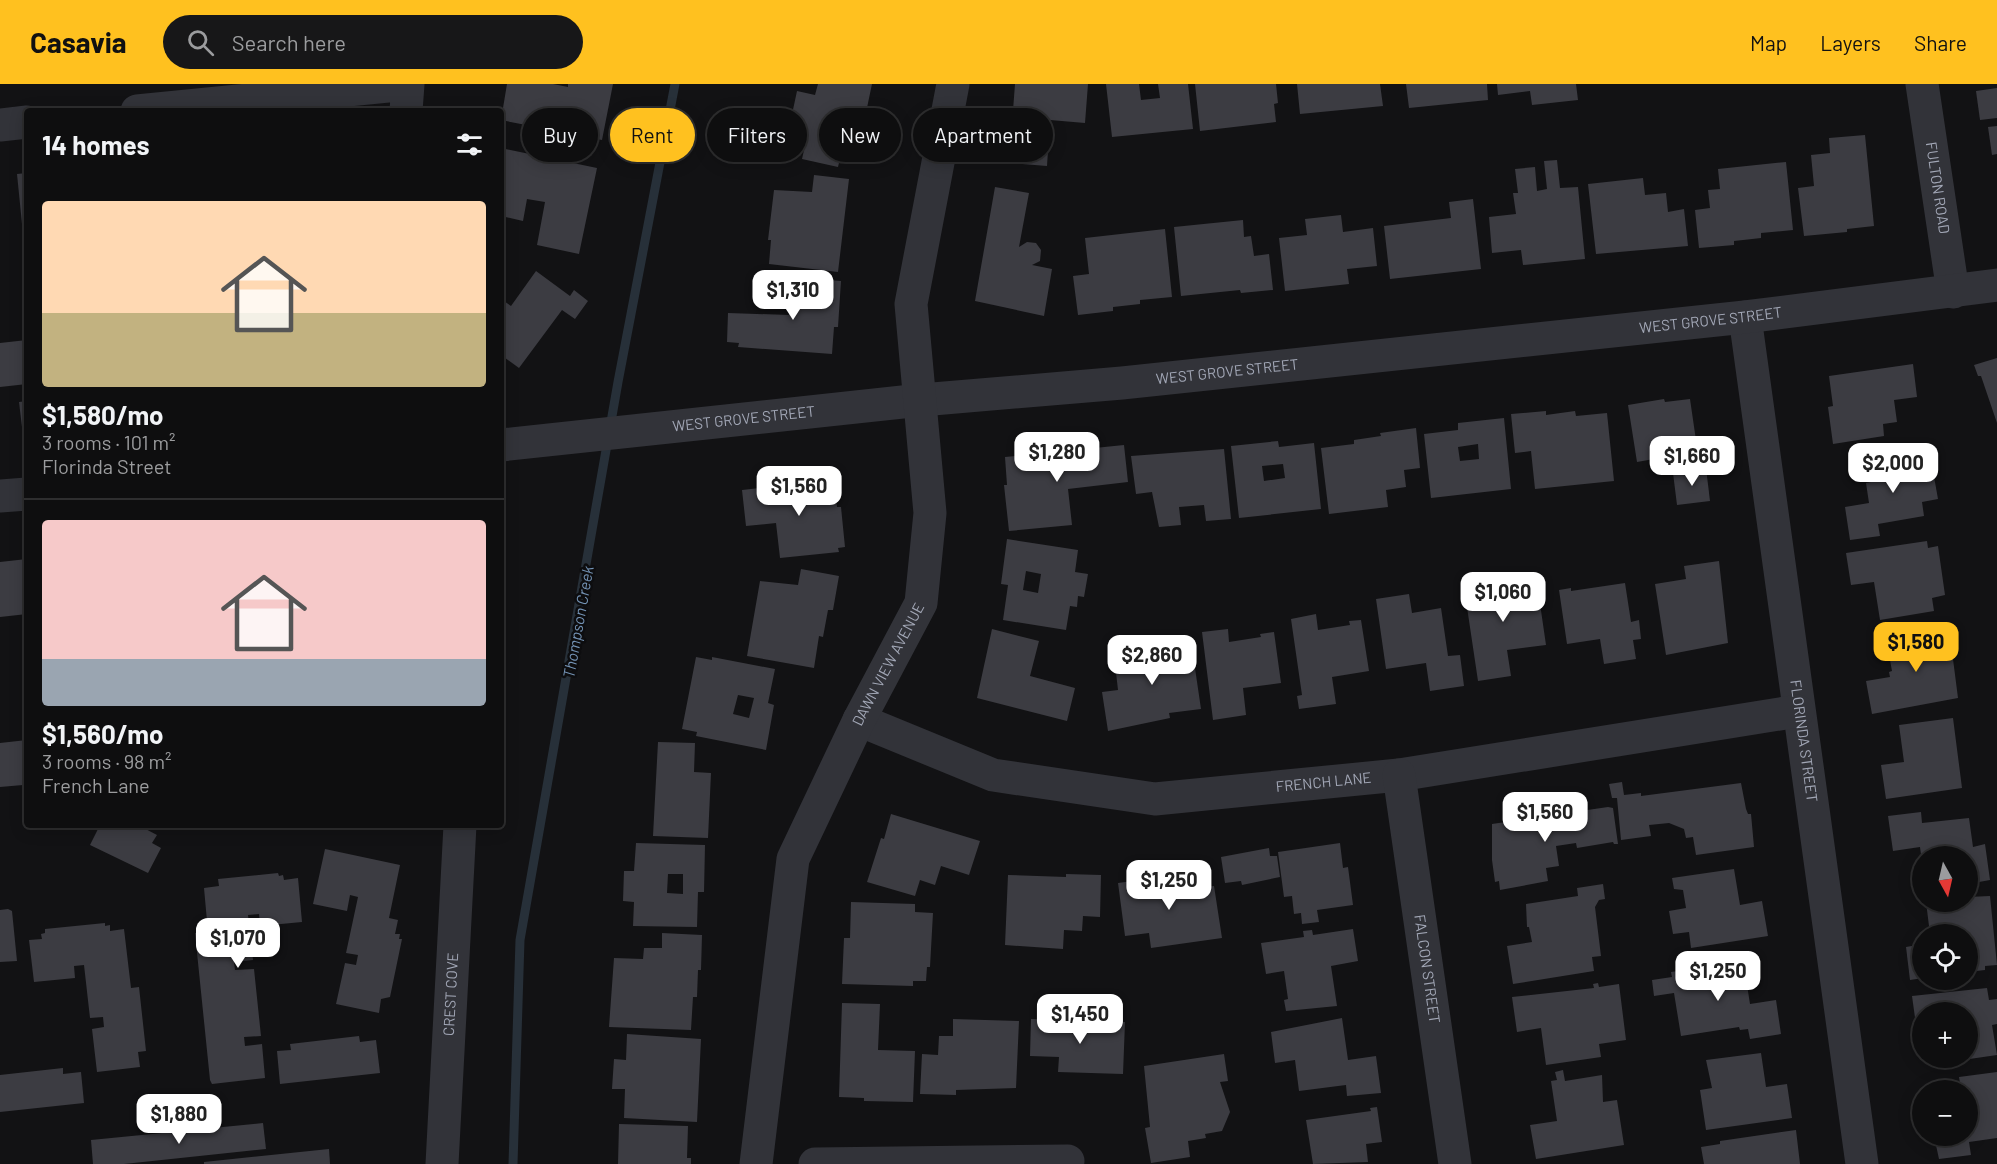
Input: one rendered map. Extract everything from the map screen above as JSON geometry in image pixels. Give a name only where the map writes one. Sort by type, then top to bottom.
[{"type":"street","points":[[167,108],[408,84],[406,108]]},
{"type":"street","name":"DAWN VIEW AVENUE","points":[[756,1164],[793,859],[859,720],[921,603],[930,513],[911,303],[953,84]]},
{"type":"street","name":"FULTON ROAD","points":[[1922,84],[1953,292]]},
{"type":"street","points":[[0,124],[24,122]]},
{"type":"street","name":"WEST GROVE STREET","points":[[504,445],[921,400],[1122,383],[1745,317],[1997,285]]},
{"type":"street","name":"FLORINDA STREET","points":[[1745,317],[1862,1164]]},
{"type":"street","points":[[0,496],[24,494]]},
{"type":"street","name":"FRENCH LANE","points":[[859,720],[993,775],[1155,799],[1399,775],[1798,711]]},
{"type":"street","name":"FALCON STREET","points":[[1399,775],[1455,1164]]},
{"type":"street","name":"CREST COVE","points":[[442,1164],[460,828]]},
{"type":"street","points":[[815,1164],[1068,1161]]},
{"type":"building","points":[[507,84],[553,84],[568,87],[568,84],[613,84],[602,140],[598,139],[598,108],[522,108],[522,124],[504,121]]},
{"type":"building","points":[[818,84],[872,84],[867,108],[819,108],[819,162],[839,162],[838,167],[807,160],[807,108],[793,108],[797,91],[815,95]]},
{"type":"building","points":[[1015,84],[1088,84],[1085,123],[1053,120],[1053,108],[1013,108]]},
{"type":"building","points":[[1106,84],[1139,84],[1141,100],[1160,98],[1158,84],[1188,84],[1193,129],[1112,137]]},
{"type":"building","points":[[1195,84],[1276,84],[1278,103],[1274,104],[1276,122],[1200,131]]},
{"type":"building","points":[[1297,84],[1380,84],[1383,106],[1300,114]]},
{"type":"building","points":[[1406,84],[1487,84],[1488,100],[1409,108]]},
{"type":"building","points":[[1497,84],[1576,84],[1578,100],[1532,105],[1530,91],[1498,95]]},
{"type":"building","points":[[1997,88],[1997,118],[1980,120],[1976,91]]},
{"type":"building","points":[[1997,126],[1997,154],[1992,155],[1988,127]]},
{"type":"building","points":[[1865,135],[1874,226],[1847,229],[1847,232],[1804,236],[1798,188],[1814,186],[1811,155],[1830,153],[1829,138]]},
{"type":"building","points":[[504,149],[522,152],[522,162],[568,162],[597,168],[579,254],[537,245],[545,202],[527,199],[523,221],[504,217]]},
{"type":"building","points":[[1557,160],[1560,188],[1578,187],[1585,259],[1523,265],[1521,250],[1492,253],[1489,217],[1516,214],[1513,193],[1518,193],[1515,169],[1535,167],[1537,191],[1547,189],[1544,161]]},
{"type":"building","points":[[1009,162],[1047,162],[1047,166]]},
{"type":"building","points":[[1786,162],[1793,230],[1761,233],[1761,238],[1734,241],[1734,245],[1699,248],[1695,210],[1710,208],[1708,190],[1720,189],[1718,169]]},
{"type":"building","points":[[24,173],[24,244],[17,174]]},
{"type":"building","points":[[814,175],[849,179],[838,272],[769,264],[771,240],[768,240],[774,190],[812,192]]},
{"type":"building","points":[[1643,178],[1645,195],[1666,193],[1668,212],[1684,209],[1688,246],[1596,254],[1588,184]]},
{"type":"building","points":[[995,187],[1029,193],[1019,247],[1027,242],[1036,243],[1041,250],[1040,261],[1032,265],[1052,269],[1044,316],[975,301]]},
{"type":"building","points":[[1473,199],[1481,269],[1390,279],[1384,226],[1451,218],[1449,202]]},
{"type":"building","points":[[1341,215],[1343,232],[1373,228],[1377,266],[1347,269],[1349,284],[1285,291],[1279,238],[1307,235],[1305,219]]},
{"type":"building","points":[[1243,220],[1244,237],[1251,236],[1254,256],[1269,254],[1273,290],[1241,293],[1240,290],[1181,296],[1174,227]]},
{"type":"building","points":[[1165,229],[1172,297],[1140,300],[1140,304],[1113,307],[1113,311],[1078,315],[1073,276],[1089,274],[1085,238]]},
{"type":"building","points":[[536,271],[570,296],[574,290],[588,301],[575,319],[562,310],[519,368],[504,357],[504,301],[511,306]]},
{"type":"building","points":[[792,277],[841,281],[838,327],[834,327],[832,354],[738,347],[739,343],[727,342],[728,313],[789,315]]},
{"type":"building","points":[[24,340],[24,384],[0,387],[0,343]]},
{"type":"building","points":[[1997,358],[1997,423],[1981,376],[1978,376],[1974,365]]},
{"type":"building","points":[[1913,364],[1917,397],[1894,400],[1897,422],[1883,424],[1884,436],[1833,444],[1828,407],[1833,406],[1829,376]]},
{"type":"building","points":[[1664,399],[1665,402],[1690,399],[1699,461],[1655,467],[1654,459],[1637,462],[1628,405]]},
{"type":"building","points":[[24,401],[24,444],[19,402]]},
{"type":"building","points":[[1546,411],[1546,415],[1575,411],[1576,416],[1607,413],[1614,481],[1535,489],[1531,451],[1515,453],[1511,414]]},
{"type":"building","points":[[1504,418],[1511,489],[1431,498],[1424,434],[1458,430],[1458,423]],"holes":[[[1478,444],[1479,459],[1460,461],[1458,447]]]},
{"type":"building","points":[[1416,428],[1420,468],[1404,470],[1406,487],[1386,490],[1388,507],[1329,514],[1321,448],[1354,444],[1354,440],[1381,436],[1380,433]]},
{"type":"building","points":[[1278,441],[1279,447],[1314,443],[1321,509],[1239,518],[1231,446]],"holes":[[[1283,464],[1285,478],[1264,481],[1262,466]]]},
{"type":"building","points":[[1124,445],[1128,482],[1068,489],[1072,525],[1009,531],[1004,485],[1007,485],[1005,457]]},
{"type":"building","points":[[1224,449],[1231,519],[1206,521],[1204,505],[1179,507],[1181,525],[1159,527],[1152,492],[1136,494],[1131,456]]},
{"type":"building","points":[[1914,452],[1914,455],[1925,453],[1926,461],[1931,460],[1938,499],[1922,502],[1924,516],[1878,524],[1880,536],[1850,540],[1845,507],[1869,503],[1866,483],[1871,482],[1868,460]]},
{"type":"building","points":[[1706,468],[1710,501],[1677,505],[1673,473]]},
{"type":"building","points":[[834,480],[837,507],[841,507],[845,547],[838,548],[839,552],[780,558],[776,523],[746,526],[742,490]]},
{"type":"building","points":[[1007,539],[1078,550],[1075,572],[1088,574],[1084,597],[1078,596],[1077,607],[1070,606],[1066,630],[1003,620],[1008,585],[1001,584]],"holes":[[[1026,571],[1041,574],[1038,593],[1023,590]]]},
{"type":"building","points":[[1927,541],[1928,548],[1938,546],[1945,595],[1932,598],[1934,611],[1880,620],[1874,582],[1851,585],[1846,553]]},
{"type":"building","points":[[24,559],[24,614],[0,617],[0,562]]},
{"type":"building","points":[[1719,561],[1728,643],[1666,655],[1655,584],[1686,579],[1684,566]]},
{"type":"building","points":[[801,569],[839,576],[833,610],[828,610],[823,637],[819,636],[814,668],[747,656],[760,581],[798,585]]},
{"type":"building","points":[[1536,576],[1546,645],[1507,650],[1511,676],[1478,681],[1464,587]]},
{"type":"building","points":[[1625,583],[1631,622],[1639,620],[1641,639],[1633,640],[1636,659],[1604,664],[1600,639],[1567,644],[1559,590],[1571,588],[1571,591]]},
{"type":"building","points":[[1409,594],[1412,613],[1441,608],[1448,656],[1460,655],[1464,686],[1430,691],[1426,663],[1386,669],[1376,599]]},
{"type":"building","points":[[1316,614],[1318,630],[1350,625],[1349,621],[1361,620],[1369,671],[1332,677],[1336,704],[1299,709],[1297,696],[1302,695],[1291,619]]},
{"type":"building","points":[[1949,628],[1958,698],[1872,714],[1866,681],[1890,677],[1889,672],[1892,671],[1886,638]]},
{"type":"building","points":[[992,629],[1039,641],[1030,676],[1075,688],[1067,721],[977,698]]},
{"type":"building","points":[[1228,629],[1229,642],[1261,637],[1260,634],[1274,632],[1281,683],[1243,688],[1246,715],[1213,720],[1202,632]]},
{"type":"building","points":[[1191,641],[1201,709],[1169,713],[1170,718],[1108,731],[1102,692],[1118,690],[1114,655],[1164,648],[1164,645]]},
{"type":"building","points":[[696,657],[712,660],[712,657],[775,669],[768,703],[774,705],[766,750],[696,736],[697,732],[682,729]],"holes":[[[738,695],[754,698],[749,718],[733,714]]]},
{"type":"building","points":[[1953,718],[1962,788],[1886,799],[1881,765],[1904,762],[1899,725]]},
{"type":"building","points":[[24,740],[24,793],[23,785],[0,787],[0,743]]},
{"type":"building","points":[[658,742],[695,743],[694,772],[711,773],[708,838],[653,836]]},
{"type":"building","points":[[1622,782],[1624,795],[1641,793],[1641,796],[1741,783],[1746,809],[1748,814],[1751,814],[1754,847],[1696,855],[1693,837],[1686,838],[1684,829],[1669,823],[1649,825],[1651,836],[1621,840],[1617,798],[1612,798],[1609,784]]},
{"type":"building","points":[[1613,808],[1618,844],[1613,842],[1577,848],[1576,843],[1556,846],[1559,866],[1546,868],[1548,881],[1500,890],[1499,881],[1495,882],[1492,860],[1492,824]]},
{"type":"building","points":[[1921,812],[1922,823],[1969,818],[1973,846],[1912,846],[1912,848],[1893,851],[1888,816]]},
{"type":"building","points":[[891,814],[980,841],[969,875],[941,866],[935,885],[920,880],[915,896],[867,882]]},
{"type":"building","points":[[98,828],[144,828],[157,835],[152,843],[161,848],[148,873],[90,845]]},
{"type":"building","points":[[636,843],[705,845],[704,892],[698,892],[697,927],[633,926],[634,902],[623,901],[624,871],[634,871]],"holes":[[[668,874],[683,874],[683,894],[667,893]]]},
{"type":"building","points":[[1340,843],[1343,868],[1348,867],[1353,905],[1317,910],[1319,922],[1302,924],[1301,913],[1294,914],[1292,896],[1284,897],[1278,852]]},
{"type":"building","points":[[1985,844],[1990,880],[1978,882],[1977,846]]},
{"type":"building","points":[[1269,848],[1270,856],[1277,856],[1280,877],[1242,885],[1241,881],[1225,883],[1221,857]]},
{"type":"building","points":[[325,849],[400,865],[389,918],[398,920],[395,934],[400,934],[399,939],[402,939],[390,997],[381,999],[379,1013],[336,1004],[345,963],[356,965],[358,955],[346,953],[358,897],[350,895],[347,911],[313,904]]},
{"type":"building","points":[[1734,869],[1740,905],[1762,901],[1768,936],[1691,948],[1689,932],[1673,934],[1669,911],[1686,908],[1683,890],[1674,889],[1672,878]]},
{"type":"building","points":[[278,873],[279,876],[283,875],[284,880],[298,878],[302,922],[260,926],[259,914],[248,915],[253,960],[234,962],[235,970],[254,969],[261,1036],[244,1037],[245,1046],[262,1044],[265,1078],[212,1084],[195,933],[208,932],[204,888],[219,886],[218,879]]},
{"type":"building","points":[[1066,874],[1101,875],[1100,917],[1083,916],[1082,931],[1064,930],[1063,949],[1005,945],[1008,875],[1066,877]]},
{"type":"building","points":[[1182,874],[1185,890],[1214,886],[1222,938],[1151,948],[1149,933],[1125,936],[1118,883]]},
{"type":"building","points":[[1603,884],[1605,899],[1599,900],[1595,907],[1601,956],[1592,957],[1594,971],[1513,984],[1507,946],[1532,942],[1529,927],[1527,927],[1526,904],[1578,896],[1577,888]]},
{"type":"building","points":[[1990,896],[1997,965],[1985,966],[1985,970],[1978,971],[1978,924],[1929,924],[1927,912],[1978,912],[1978,897]]},
{"type":"building","points":[[851,902],[915,904],[915,912],[933,913],[930,967],[927,967],[926,981],[913,981],[913,986],[842,984],[844,938],[850,938]]},
{"type":"building","points":[[0,910],[12,911],[17,961],[0,962]]},
{"type":"building","points":[[105,923],[105,926],[110,925],[110,931],[124,929],[131,988],[139,987],[146,1051],[138,1052],[140,1067],[97,1072],[92,1029],[104,1027],[103,1017],[90,1018],[84,965],[74,966],[75,978],[34,982],[29,940],[42,939],[41,934],[45,933],[45,929]]},
{"type":"building","points":[[1353,929],[1358,961],[1331,966],[1337,1006],[1286,1011],[1284,1000],[1288,999],[1284,971],[1266,974],[1261,943],[1304,937],[1303,931],[1312,930],[1313,935]]},
{"type":"building","points":[[662,933],[702,935],[701,970],[698,970],[697,997],[693,997],[691,1030],[609,1027],[614,958],[643,959],[644,948],[662,948]]},
{"type":"building","points":[[1912,946],[1912,980],[1910,980],[1906,947]]},
{"type":"building","points":[[1739,962],[1742,985],[1747,985],[1750,1004],[1776,1000],[1781,1034],[1750,1039],[1748,1029],[1740,1030],[1739,1027],[1681,1036],[1674,993],[1654,996],[1652,980],[1672,977],[1671,972]]},
{"type":"building","points":[[1598,983],[1599,987],[1619,984],[1626,1040],[1599,1044],[1601,1057],[1546,1065],[1541,1028],[1517,1032],[1512,997],[1594,988],[1593,984]]},
{"type":"building","points":[[1987,988],[1989,1000],[1997,999],[1997,1024],[1992,1025],[1997,1055],[1978,1058],[1978,1002],[1913,1002],[1912,996]]},
{"type":"building","points":[[842,1003],[880,1004],[878,1050],[915,1051],[913,1102],[864,1101],[864,1098],[839,1097]]},
{"type":"building","points":[[1342,1018],[1348,1060],[1376,1056],[1381,1093],[1347,1096],[1346,1085],[1299,1091],[1295,1060],[1275,1063],[1271,1032]]},
{"type":"building","points":[[953,1019],[1019,1021],[1016,1088],[956,1090],[956,1095],[920,1094],[922,1054],[938,1055],[939,1036],[953,1036]]},
{"type":"building","points":[[1031,1019],[1125,1022],[1123,1074],[1058,1072],[1059,1057],[1030,1056]]},
{"type":"building","points":[[627,1034],[701,1039],[697,1122],[624,1118],[625,1089],[612,1089],[614,1059],[626,1060]]},
{"type":"building","points":[[359,1036],[360,1042],[376,1040],[380,1073],[280,1084],[277,1051],[291,1050],[290,1044]]},
{"type":"building","points":[[1761,1053],[1766,1087],[1787,1084],[1792,1118],[1706,1130],[1700,1090],[1712,1088],[1706,1060]]},
{"type":"building","points":[[1224,1054],[1228,1081],[1220,1082],[1230,1112],[1222,1131],[1205,1134],[1206,1138],[1188,1141],[1190,1157],[1151,1163],[1145,1128],[1150,1127],[1144,1066]]},
{"type":"building","points":[[63,1068],[63,1074],[81,1072],[84,1103],[0,1112],[0,1075]]},
{"type":"building","points":[[1563,1070],[1565,1081],[1602,1075],[1603,1102],[1617,1100],[1624,1145],[1536,1159],[1530,1125],[1557,1121],[1551,1081],[1557,1080],[1555,1072]]},
{"type":"building","points":[[1997,1072],[1997,1138],[1978,1141],[1978,1080],[1959,1080],[1959,1077]]},
{"type":"building","points":[[1377,1107],[1382,1142],[1366,1144],[1368,1162],[1313,1164],[1306,1120],[1371,1111],[1370,1108]]},
{"type":"building","points":[[263,1123],[266,1149],[124,1164],[93,1164],[91,1140]]},
{"type":"building","points":[[619,1124],[688,1126],[687,1158],[691,1158],[691,1164],[618,1164]]},
{"type":"building","points":[[1796,1130],[1800,1164],[1704,1164],[1701,1147],[1720,1144],[1720,1141]]},
{"type":"building","points":[[1936,1146],[1970,1146],[1971,1155],[1939,1159]]},
{"type":"building","points":[[329,1149],[330,1164],[204,1164],[204,1162]]},
{"type":"waterway","name":"Thompson Creek","points":[[513,1164],[520,940],[618,382],[675,84]]}]
